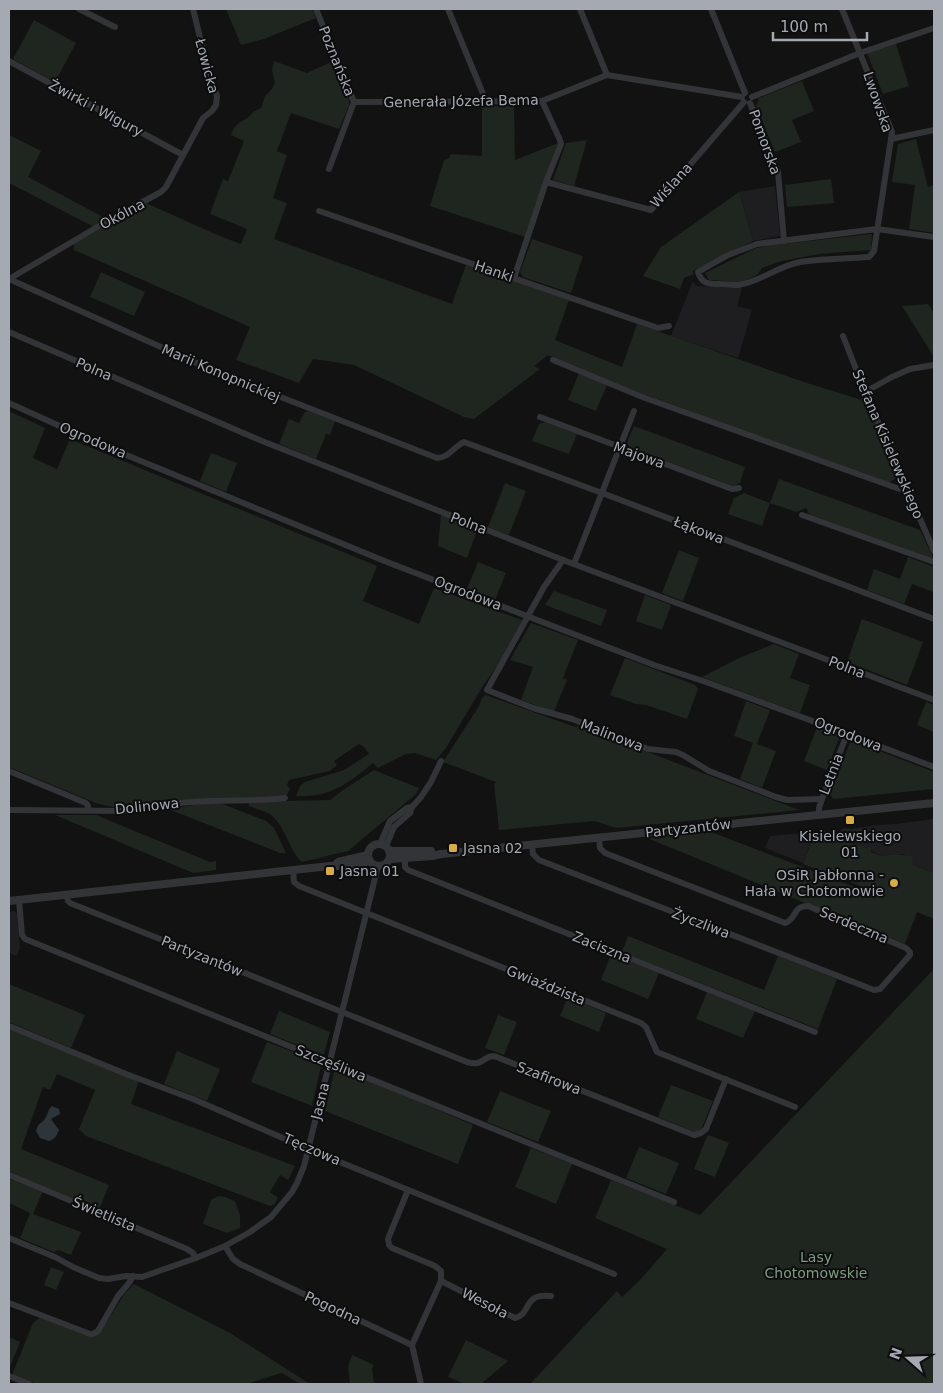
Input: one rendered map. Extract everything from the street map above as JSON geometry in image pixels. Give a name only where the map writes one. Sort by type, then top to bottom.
[{"type":"street","points":[[79,9],[115,27]]},
{"type":"street","points":[[193,10],[201,9]]},
{"type":"street","name":"Poznańska","points":[[316,9],[354,102],[329,169]]},
{"type":"street","points":[[448,9],[486,101]]},
{"type":"street","points":[[580,9],[607,75],[747,99],[860,53],[934,28]]},
{"type":"street","name":"Pomorska","points":[[711,9],[778,172],[784,241]]},
{"type":"street","name":"Lwowska","points":[[784,241],[757,244],[728,255],[698,272],[700,279],[704,282],[715,284],[738,285],[800,262],[869,257],[874,251],[892,132],[842,9]]},
{"type":"street","name":"Łowicka","points":[[193,10],[208,70],[217,96],[216,105],[212,112],[204,118]]},
{"type":"street","name":"Żwirki i Wigury","points":[[9,61],[183,155]]},
{"type":"street","name":"Generała Józefa Bema","points":[[354,102],[542,101],[607,75]]},
{"type":"street","name":"Wiślana","points":[[546,182],[651,210],[747,99]]},
{"type":"street","points":[[514,278],[561,142],[542,101]]},
{"type":"street","name":"Okólna","points":[[9,279],[161,192],[166,187],[204,118]]},
{"type":"street","points":[[891,139],[934,130]]},
{"type":"street","name":"Hanki","points":[[319,211],[658,328],[669,326]]},
{"type":"street","points":[[784,241],[877,229],[934,237]]},
{"type":"street","name":"Marii Konopnickiej","points":[[9,279],[227,376],[437,458],[446,457],[464,442]]},
{"type":"street","name":"Polna","points":[[9,332],[262,441],[563,560],[934,700]]},
{"type":"street","name":"Stefana Kisielewskiego","points":[[843,336],[865,392],[934,551]]},
{"type":"street","points":[[553,360],[654,401],[908,492]]},
{"type":"street","points":[[865,392],[910,369],[934,365]]},
{"type":"street","name":"Ogrodowa","points":[[9,403],[98,443],[387,562],[654,665],[706,682],[934,767]]},
{"type":"street","points":[[574,564],[634,411]]},
{"type":"street","name":"Majowa","points":[[540,417],[732,489],[739,488]]},
{"type":"street","name":"Łąkowa","points":[[464,442],[934,619]]},
{"type":"street","points":[[802,515],[934,562]]},
{"type":"street","points":[[528,616],[544,587],[563,560]]},
{"type":"street","name":"Malinowa","points":[[528,616],[486,690],[533,708],[572,719],[648,749],[676,752],[709,771],[776,797],[787,800],[822,799]]},
{"type":"street","name":"Letnia","points":[[819,815],[822,799],[847,734]]},
{"type":"street","points":[[9,901],[334,866],[338,862],[369,858],[378,866],[385,865],[386,850],[394,827],[410,813],[412,807],[428,787],[441,761]]},
{"type":"street","points":[[9,771],[86,803],[88,810]]},
{"type":"street","name":"Dolinowa","points":[[9,810],[126,811],[191,802],[285,798]]},
{"type":"street","name":"Partyzantów","points":[[386,850],[404,855],[431,851],[442,854],[934,803]]},
{"type":"street","name":"Serdeczna","points":[[599,838],[600,848],[605,853],[784,923],[791,920],[800,907],[808,906],[906,948],[910,952],[909,957],[880,989]]},
{"type":"street","name":"Życzliwa","points":[[532,845],[533,854],[539,860],[873,990],[880,989]]},
{"type":"street","points":[[369,858],[372,846],[386,850]]},
{"type":"street","name":"Zaciszna","points":[[404,855],[405,867],[408,870],[815,1032]]},
{"type":"street","name":"Jasna","points":[[9,1238],[99,1278],[142,1277],[225,1246],[271,1217],[288,1199],[301,1175],[378,866]]},
{"type":"street","name":"Gwiaździsta","points":[[294,870],[294,882],[297,885],[641,1023],[646,1027],[657,1052],[796,1107]]},
{"type":"street","name":"Partyzantów","points":[[67,895],[70,903],[342,1012]]},
{"type":"street","name":"Szczęśliwa","points":[[19,900],[22,935],[25,939],[674,1202]]},
{"type":"street","name":"Szafirowa","points":[[342,1012],[474,1064],[494,1056],[694,1135],[701,1134],[706,1129],[726,1079]]},
{"type":"street","name":"Tęczowa","points":[[9,1026],[614,1274]]},
{"type":"street","name":"Świetlista","points":[[9,1175],[191,1251],[196,1258]]},
{"type":"street","name":"Wesoła","points":[[408,1190],[388,1239],[392,1248],[435,1266],[441,1272],[441,1281],[515,1318],[521,1315],[534,1298],[551,1296]]},
{"type":"street","name":"Pogodna","points":[[225,1246],[233,1259],[240,1264],[412,1345]]},
{"type":"street","points":[[9,1304],[93,1334],[98,1331],[118,1296],[129,1284],[133,1276]]},
{"type":"street","points":[[421,1384],[412,1345],[441,1281]]},
{"type":"street","points":[[12,1380],[29,1384]]},
{"type":"shaded area","points":[[775,186],[780,236],[753,241],[739,192]]},
{"type":"shaded area","points":[[693,281],[696,286],[742,288],[737,306],[752,310],[738,358],[671,336]]},
{"type":"shaded area","points":[[934,819],[934,873],[913,865],[904,854],[882,856],[858,844],[857,847],[838,839],[841,830],[844,828],[852,829]]},
{"type":"shaded area","points":[[815,832],[803,863],[765,848],[770,836]]},
{"type":"shaded area","points":[[14,911],[17,914],[20,948],[17,956],[9,953],[9,912]]},
{"type":"shaded area","points":[[52,1106],[59,1109],[60,1114],[51,1119],[59,1130],[56,1137],[49,1141],[40,1138],[36,1131]]},
{"type":"green space","points":[[226,9],[312,9],[316,18],[264,39],[241,45]]},
{"type":"green space","points":[[34,20],[76,43],[55,82],[13,59]]},
{"type":"green space","points":[[896,44],[909,86],[883,94],[867,53]]},
{"type":"green space","points":[[274,61],[307,73],[333,61],[349,100],[349,106],[339,129],[291,113],[277,151],[287,155],[273,198],[287,203],[274,239],[452,304],[466,265],[569,300],[555,340],[622,367],[637,324],[807,383],[865,401],[895,467],[892,467],[897,477],[889,483],[646,395],[548,355],[534,366],[540,369],[474,419],[464,417],[354,365],[313,359],[299,383],[236,360],[250,327],[74,250],[74,244],[146,203],[241,244],[247,229],[210,214],[223,179],[228,181],[244,141],[231,135],[232,132],[239,123],[261,108],[265,96],[275,83],[272,70]]},
{"type":"green space","points":[[802,81],[814,111],[792,120],[801,142],[775,152],[756,106],[759,98]]},
{"type":"green space","points":[[482,106],[514,106],[515,160],[558,143],[525,237],[430,206],[444,160],[449,158],[451,154],[482,156]]},
{"type":"green space","points":[[9,135],[41,151],[28,177],[107,219],[94,227],[9,183]]},
{"type":"green space","points":[[916,139],[928,187],[934,185],[934,233],[909,229],[915,185],[892,182],[898,144]]},
{"type":"green space","points":[[587,140],[574,186],[553,180],[566,143]]},
{"type":"green space","points":[[831,179],[834,203],[787,207],[785,185]]},
{"type":"green space","points":[[739,192],[753,241],[693,271],[694,274],[684,278],[680,289],[643,276],[661,247]]},
{"type":"green space","points":[[872,234],[871,250],[819,254],[782,261],[762,268],[757,275],[741,282],[709,280],[705,273],[756,248]]},
{"type":"green space","points":[[532,239],[583,256],[571,293],[523,277],[520,272]]},
{"type":"green space","points":[[101,272],[145,292],[134,316],[90,297]]},
{"type":"green space","points":[[928,304],[934,313],[934,357],[902,306]]},
{"type":"green space","points":[[579,373],[607,385],[596,411],[568,400]]},
{"type":"green space","points":[[9,411],[45,428],[33,458],[57,469],[70,439],[377,566],[363,601],[419,624],[434,588],[522,620],[498,664],[446,748],[436,760],[415,753],[406,754],[378,768],[373,763],[347,783],[329,792],[296,796],[300,786],[305,782],[344,770],[369,754],[359,744],[334,761],[337,765],[330,771],[289,780],[287,785],[290,789],[287,795],[128,808],[96,803],[9,767]]},
{"type":"green space","points":[[308,411],[335,421],[330,435],[326,434],[316,459],[279,444],[289,419],[299,423],[304,413]]},
{"type":"green space","points":[[545,422],[577,434],[569,454],[532,441],[539,424]]},
{"type":"green space","points":[[634,426],[745,467],[740,483],[733,486],[629,447],[627,442]]},
{"type":"green space","points":[[211,453],[237,463],[226,492],[200,481]]},
{"type":"green space","points":[[779,479],[920,530],[933,557],[931,559],[809,514],[806,508],[796,512],[770,503]]},
{"type":"green space","points":[[505,483],[526,491],[509,535],[488,527]]},
{"type":"green space","points":[[744,493],[770,503],[762,526],[728,514],[734,498]]},
{"type":"green space","points":[[441,514],[478,528],[467,558],[438,546]]},
{"type":"green space","points":[[679,550],[699,558],[683,601],[662,593]]},
{"type":"green space","points":[[908,557],[934,567],[934,592],[912,584],[904,604],[867,590],[874,569],[900,579]]},
{"type":"green space","points":[[478,562],[506,573],[495,600],[467,589]]},
{"type":"green space","points":[[554,591],[607,610],[601,626],[545,605]]},
{"type":"green space","points":[[645,595],[671,605],[662,630],[636,621]]},
{"type":"green space","points":[[862,619],[923,642],[907,685],[847,662]]},
{"type":"green space","points":[[531,623],[578,640],[563,678],[567,680],[554,712],[521,700],[533,667],[510,660]]},
{"type":"green space","points":[[774,644],[799,654],[790,678],[810,685],[800,713],[702,677],[739,658]]},
{"type":"green space","points":[[625,658],[695,685],[698,689],[687,719],[610,695]]},
{"type":"green space","points":[[486,695],[575,727],[580,726],[799,810],[616,828],[594,821],[499,830],[494,784],[496,782],[443,762],[479,706],[482,698]]},
{"type":"green space","points":[[746,701],[770,710],[757,744],[776,751],[762,788],[740,779],[753,743],[734,736]]},
{"type":"green space","points":[[926,702],[934,705],[934,732],[917,725]]},
{"type":"green space","points":[[817,727],[840,736],[827,770],[804,761]]},
{"type":"green space","points":[[851,740],[934,772],[934,789],[833,799],[830,794]]},
{"type":"green space","points":[[374,770],[419,788],[416,794],[348,851],[302,862],[293,851],[276,820],[264,811],[249,806],[248,802],[330,800]]},
{"type":"green space","points":[[201,804],[223,804],[266,821],[274,828],[286,853],[280,853],[168,809]]},
{"type":"green space","points":[[55,815],[96,815],[210,862],[216,861],[216,870],[193,873]]},
{"type":"green space","points":[[862,829],[864,840],[846,842],[845,831]]},
{"type":"green space","points":[[832,831],[833,839],[856,846],[857,844],[867,848],[871,847],[871,852],[882,856],[894,854],[912,856],[913,865],[934,873],[934,919],[917,912],[905,944],[647,838],[711,832],[878,896],[879,893],[803,864],[815,832]]},
{"type":"green space","points":[[628,936],[764,990],[778,956],[837,979],[818,1029],[622,952]]},
{"type":"green space","points":[[611,954],[659,973],[648,999],[601,980]]},
{"type":"green space","name":"Lasy Chotomowskie","points":[[934,969],[934,1384],[530,1384],[617,1291],[622,1297],[640,1280],[667,1249],[595,1218],[611,1180],[700,1215]]},
{"type":"green space","points":[[9,984],[85,1015],[71,1048],[9,1022]]},
{"type":"green space","points":[[707,992],[755,1011],[743,1038],[696,1019]]},
{"type":"green space","points":[[568,997],[606,1013],[599,1032],[560,1016]]},
{"type":"green space","points":[[279,1011],[330,1032],[324,1054],[322,1055],[270,1034]]},
{"type":"green space","points":[[498,1015],[517,1022],[504,1055],[485,1048]]},
{"type":"green space","points":[[9,1028],[139,1081],[131,1104],[295,1166],[288,1180],[280,1175],[270,1192],[278,1198],[274,1205],[270,1206],[86,1136],[79,1129],[95,1090],[57,1074],[50,1090],[43,1087],[21,1149],[109,1185],[99,1210],[9,1172]]},
{"type":"green space","points":[[267,1042],[320,1062],[321,1066],[312,1106],[251,1082]]},
{"type":"green space","points":[[177,1051],[220,1069],[207,1101],[164,1084]]},
{"type":"green space","points":[[335,1067],[473,1125],[458,1164],[325,1111]]},
{"type":"green space","points":[[671,1085],[713,1101],[701,1130],[695,1132],[658,1117]]},
{"type":"green space","points":[[500,1091],[551,1111],[538,1142],[487,1122]]},
{"type":"green space","points":[[709,1135],[729,1143],[715,1177],[694,1169]]},
{"type":"green space","points":[[639,1147],[679,1163],[666,1194],[626,1178]]},
{"type":"green space","points":[[531,1148],[572,1164],[556,1204],[515,1187]]},
{"type":"green space","points":[[9,1179],[43,1191],[33,1214],[81,1232],[71,1255],[58,1250],[54,1252],[20,1238],[30,1213],[9,1203]]},
{"type":"green space","points":[[218,1196],[235,1201],[240,1215],[240,1228],[227,1233],[203,1224],[211,1200]]},
{"type":"green space","points":[[51,1267],[64,1272],[56,1290],[44,1285]]},
{"type":"green space","points":[[134,1284],[230,1333],[310,1384],[300,1384],[282,1373],[246,1384],[37,1384],[12,1375],[33,1323],[40,1318],[90,1337],[101,1331],[125,1293]]},
{"type":"green space","points":[[9,1337],[20,1342],[9,1370]]},
{"type":"green space","points":[[466,1340],[508,1361],[481,1384],[465,1384],[448,1377]]},
{"type":"green space","points":[[352,1355],[374,1365],[372,1368],[374,1384],[350,1384],[348,1366]]},
{"type":"place","name":"Kisielewskiego 01","points":[[850,820]]},
{"type":"place","name":"Jasna 02","points":[[453,848]]},
{"type":"place","name":"Jasna 01","points":[[330,871]]},
{"type":"place","name":"OSiR Jabłonna - Hała w Chotomowie","points":[[894,883]]}]
